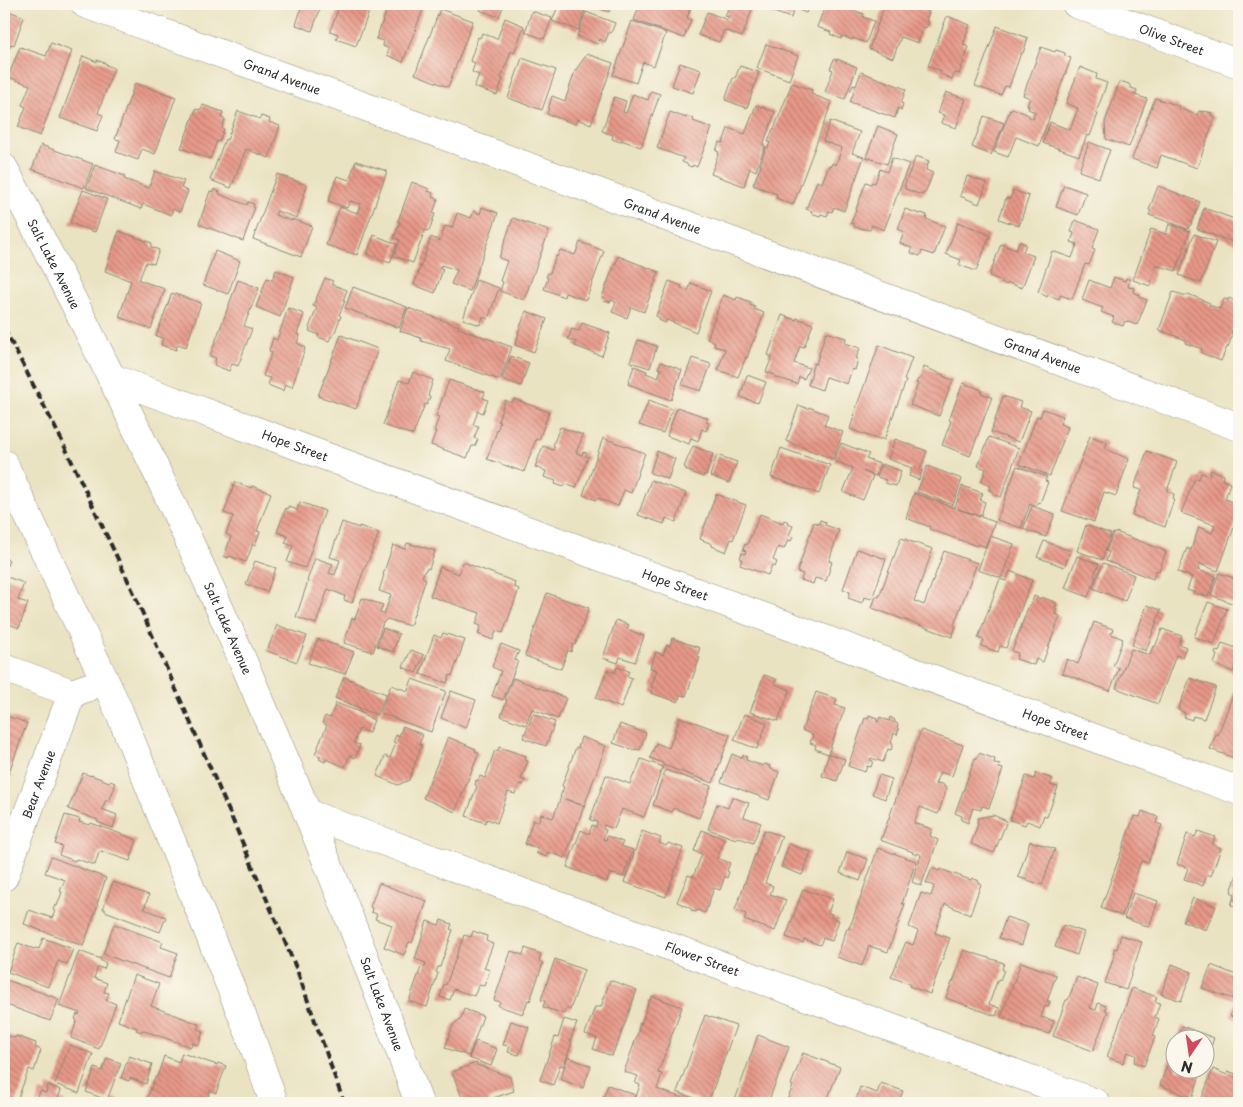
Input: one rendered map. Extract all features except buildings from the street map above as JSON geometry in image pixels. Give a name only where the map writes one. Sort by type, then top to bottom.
[{"type":"street","name":"Grand Avenue","points":[[85,4],[1239,427]]},
{"type":"street","name":"Olive Street","points":[[1076,4],[1239,64]]},
{"type":"street","name":"Salt Lake Avenue","points":[[4,168],[112,378],[214,594],[263,704],[354,928],[419,1103]]},
{"type":"street","name":"Hope Street","points":[[112,378],[1239,791]]},
{"type":"street","points":[[4,464],[120,711],[250,1035],[274,1103]]},
{"type":"street","points":[[4,668],[72,693],[105,681]]},
{"type":"street","name":"Bear Avenue","points":[[4,877],[72,693]]},
{"type":"street","name":"Flower Street","points":[[308,814],[1096,1103]]},
{"type":"railway","points":[[4,328],[63,443],[132,589],[297,970],[344,1103]]}]
